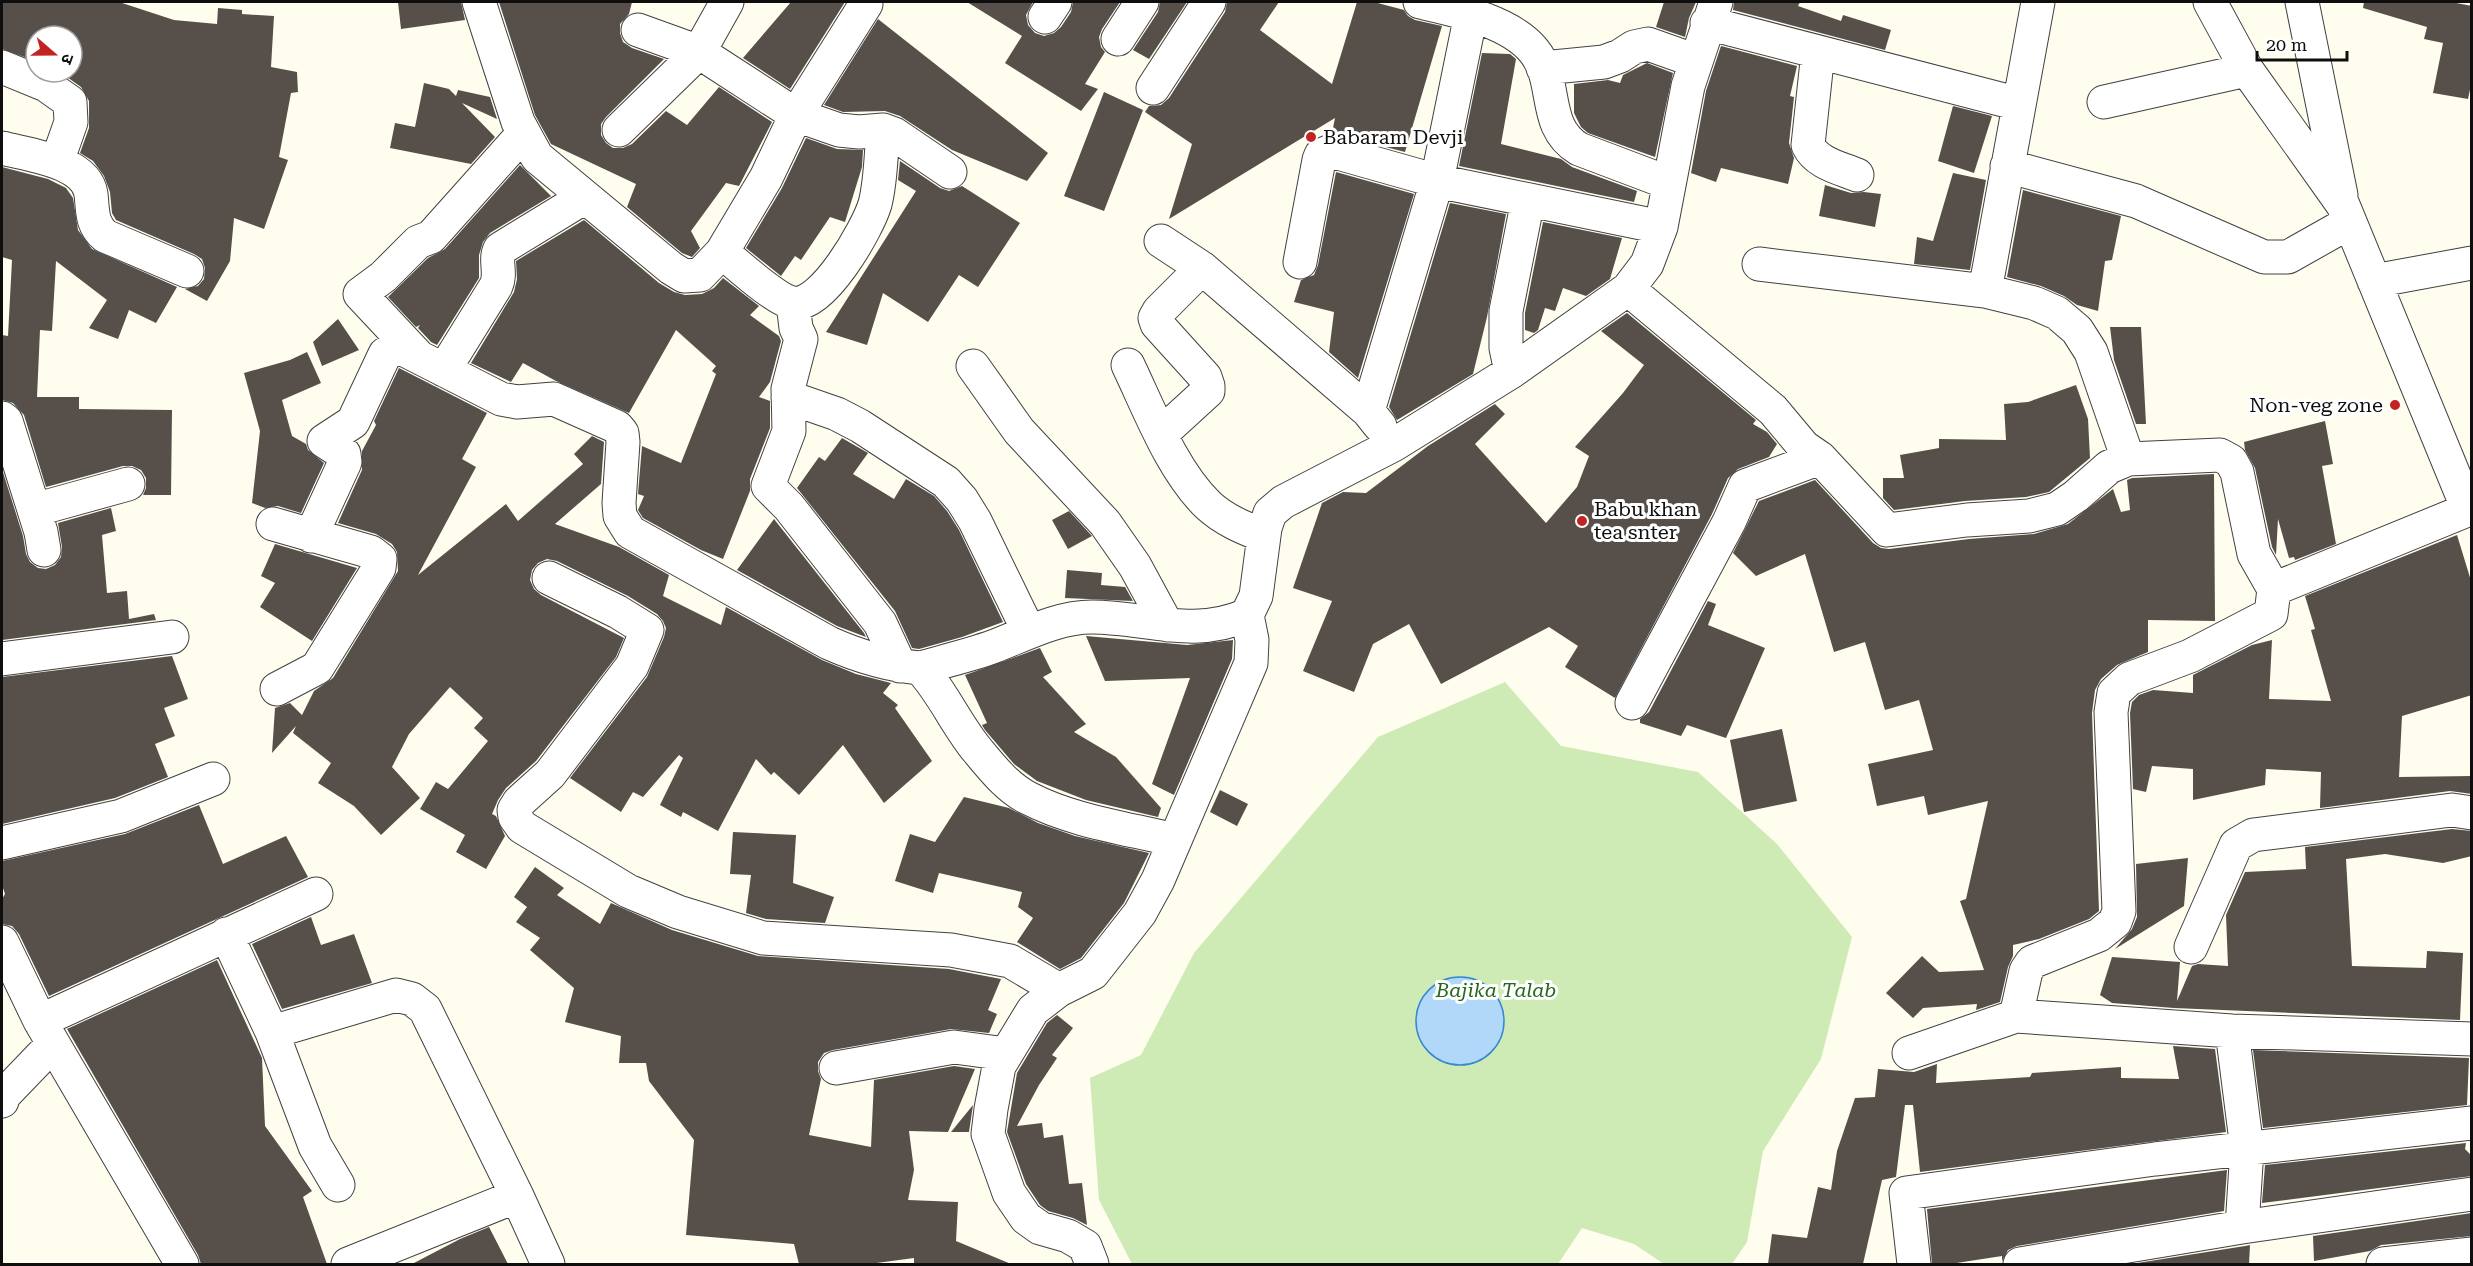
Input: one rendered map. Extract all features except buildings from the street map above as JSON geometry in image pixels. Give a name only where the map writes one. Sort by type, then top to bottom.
[{"type":"street","points":[[479,2],[523,134],[537,157],[671,268],[684,276],[700,275],[722,252],[766,178],[796,115],[866,4]]},
{"type":"street","points":[[619,129],[699,52],[727,2]]},
{"type":"street","points":[[1118,39],[1142,2]]},
{"type":"street","points":[[1153,88],[1209,2]]},
{"type":"street","points":[[1420,2],[1471,15],[1524,42],[1535,52],[1543,68],[1554,117],[1567,142],[1669,183]]},
{"type":"street","points":[[1985,291],[2038,2]]},
{"type":"street","points":[[2210,2],[2247,70],[2347,214]]},
{"type":"street","points":[[2274,589],[2472,508],[2463,497],[2347,214],[2302,2]]},
{"type":"street","points":[[1092,1264],[1085,1246],[1068,1236],[1040,1228],[1026,1218],[1009,1193],[988,1134],[999,1066],[1033,1010],[1059,990],[1094,973],[1140,913],[1158,880],[1247,674],[1253,652],[1247,615],[1256,596],[1264,536],[1270,513],[1283,502],[1395,444],[1511,372],[1628,289],[1647,264],[1661,227],[1688,86],[1711,12],[1818,52],[2019,104]]},
{"type":"street","points":[[1368,411],[1437,181],[1471,15]]},
{"type":"street","points":[[638,30],[699,52],[796,115],[839,130],[859,132],[883,130],[902,137],[950,172]]},
{"type":"street","points":[[1543,68],[1604,62],[1641,44],[1648,44],[1696,61]]},
{"type":"street","points":[[1818,52],[1808,145],[1812,153],[1820,159],[1857,175]]},
{"type":"street","points":[[2,67],[45,85],[70,102],[71,122],[57,162]]},
{"type":"street","points":[[2104,102],[2247,70]]},
{"type":"street","points":[[722,252],[776,294],[793,303],[801,304],[820,292],[865,230],[876,201],[883,130]]},
{"type":"street","points":[[433,365],[360,294],[383,277],[418,242],[431,237],[523,134]]},
{"type":"street","points":[[2,148],[57,162],[78,173],[90,187],[95,224],[105,236],[187,271]]},
{"type":"street","points":[[1300,262],[1317,169],[1321,155],[1325,152],[1342,154],[1437,181],[1661,227]]},
{"type":"street","points":[[2007,166],[2136,201],[2264,257],[2288,257],[2347,214]]},
{"type":"street","points":[[433,365],[496,286],[500,274],[497,253],[500,249],[585,196]]},
{"type":"street","points":[[1511,372],[1506,348],[1506,311],[1528,200]]},
{"type":"street","points":[[1161,241],[1202,268],[1368,411],[1395,444]]},
{"type":"street","points":[[2374,281],[2472,263]]},
{"type":"street","points":[[1759,264],[1985,291],[2034,303],[2057,313],[2077,330],[2091,352],[2128,459]]},
{"type":"street","points":[[1161,434],[1208,391],[1205,377],[1156,324],[1155,318],[1159,311],[1202,268]]},
{"type":"street","points":[[1628,289],[1773,410],[1804,447],[1820,458],[1887,531],[1966,520],[2029,516],[2057,509],[2076,496],[2109,466],[2128,459],[2220,455],[2231,461],[2236,472],[2254,554],[2274,589],[2271,614],[2190,656],[2129,679],[2114,693],[2111,712],[2119,911],[2115,922],[2099,935],[2032,962],[2026,971],[2016,1016]]},
{"type":"street","points":[[793,303],[795,324],[801,339],[792,369],[788,397],[789,430],[768,486],[789,507],[880,623],[910,667]]},
{"type":"street","points":[[311,536],[345,462],[344,454],[324,441],[353,422],[385,354],[397,346],[501,399],[517,402],[554,399],[617,427],[622,433],[620,516],[630,532],[829,644],[853,654],[910,667],[927,676],[959,727],[978,751],[1005,782],[1026,798],[1064,813],[1174,840]]},
{"type":"street","points":[[1128,365],[1161,434],[1194,489],[1209,505],[1237,525],[1264,536]]},
{"type":"street","points":[[973,366],[1019,431],[1105,523],[1135,566],[1167,625]]},
{"type":"street","points":[[788,397],[845,418],[893,446],[946,482],[962,500],[975,521],[1029,632]]},
{"type":"street","points":[[2,418],[6,422],[44,550]]},
{"type":"street","points":[[1632,703],[1729,522],[1745,486],[1820,458]]},
{"type":"street","points":[[34,510],[128,484]]},
{"type":"street","points":[[273,524],[371,552],[380,559],[379,568],[317,668],[277,689]]},
{"type":"street","points":[[549,578],[618,612],[648,630],[632,666],[550,774],[519,802],[514,810],[514,817],[522,827],[628,891],[678,912],[742,932],[763,938],[951,950],[975,954],[1010,961],[1059,990]]},
{"type":"street","points":[[910,667],[994,646],[1064,620],[1092,617],[1205,627],[1228,623],[1247,615]]},
{"type":"street","points":[[2,659],[172,637]]},
{"type":"street","points":[[2,843],[121,816],[213,779]]},
{"type":"street","points":[[2191,947],[2236,845],[2253,835],[2452,810],[2472,813]]},
{"type":"street","points":[[2,1101],[3,1096],[46,1033],[226,934],[316,894]]},
{"type":"street","points":[[226,934],[272,1032],[315,1146],[338,1185]]},
{"type":"street","points":[[2,942],[46,1033],[182,1264]]},
{"type":"street","points":[[272,1032],[396,995],[412,999],[424,1009],[517,1196],[548,1264]]},
{"type":"street","points":[[1909,1053],[2016,1016],[2232,1031],[2472,1039]]},
{"type":"street","points":[[2232,1031],[2247,1149],[2242,1227]]},
{"type":"street","points":[[836,1068],[954,1047],[1006,1054]]},
{"type":"street","points":[[1914,1264],[1906,1193],[2155,1159],[2472,1123]]},
{"type":"street","points":[[2020,1264],[2242,1227],[2472,1194]]},
{"type":"street","points":[[348,1264],[517,1196]]},
{"type":"street","points":[[2386,1264],[2472,1254]]},
{"type":"green space","name":"Bajika Talab","points":[[1505,682],[1561,746],[1698,772],[1777,844],[1852,937],[1821,1059],[1763,1151],[1747,1242],[1732,1264],[1664,1264],[1634,1244],[1582,1228],[1558,1264],[1132,1264],[1099,1200],[1090,1078],[1141,1055],[1194,953],[1378,737]]},
{"type":"water","points":[[1460,977],[1485,984],[1497,996],[1504,1021],[1497,1046],[1485,1058],[1460,1065],[1435,1058],[1423,1046],[1416,1021],[1423,996],[1435,984]]},
{"type":"place","name":"Babaram Devji","points":[[1311,137]]},
{"type":"place","name":"Non-veg zone","points":[[2395,405]]},
{"type":"place","name":"Babu khan tea snter","points":[[1582,521]]}]
